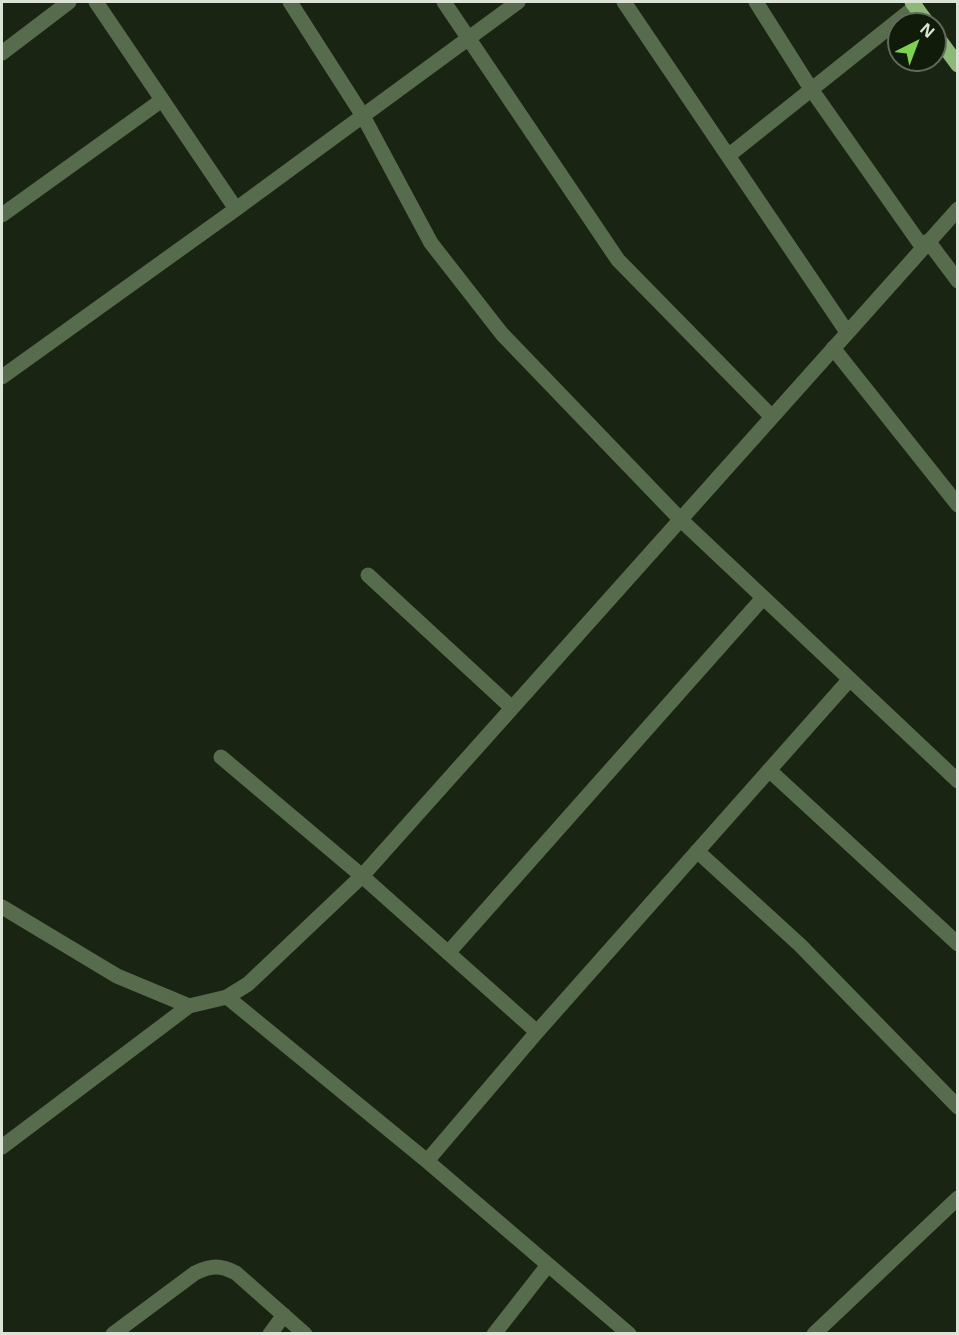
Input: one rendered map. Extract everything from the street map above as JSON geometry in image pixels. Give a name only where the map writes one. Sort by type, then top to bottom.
[{"type":"main road","points":[[947,50],[957,65]]},
{"type":"street","points":[[2,53],[69,2]]},
{"type":"street","points":[[96,2],[236,209]]},
{"type":"street","points":[[290,2],[363,116],[431,243],[463,287],[502,334],[680,519],[955,774]]},
{"type":"street","points":[[444,2],[618,260],[772,417]]},
{"type":"street","points":[[2,377],[518,2]]},
{"type":"street","points":[[624,2],[847,332]]},
{"type":"street","points":[[756,2],[812,89],[926,244],[957,281]]},
{"type":"street","points":[[728,156],[914,4]]},
{"type":"street","points":[[2,214],[162,100]]},
{"type":"street","points":[[2,1147],[189,1006],[227,997],[248,984],[362,876],[957,209]]},
{"type":"street","points":[[833,348],[957,505]]},
{"type":"street","points":[[368,575],[512,708]]},
{"type":"street","points":[[448,953],[763,598]]},
{"type":"street","points":[[427,1161],[537,1032],[850,679]]},
{"type":"street","points":[[221,757],[362,876],[537,1032]]},
{"type":"street","points":[[769,770],[957,944]]},
{"type":"street","points":[[697,851],[800,945],[957,1107]]},
{"type":"street","points":[[2,907],[117,976],[189,1006]]},
{"type":"street","points":[[227,997],[427,1161],[629,1334]]},
{"type":"street","points":[[814,1334],[957,1198]]},
{"type":"street","points":[[494,1334],[548,1265]]},
{"type":"street","points":[[113,1334],[195,1272],[208,1267],[223,1266],[236,1273],[305,1334]]},
{"type":"street","points":[[270,1334],[284,1315]]}]
